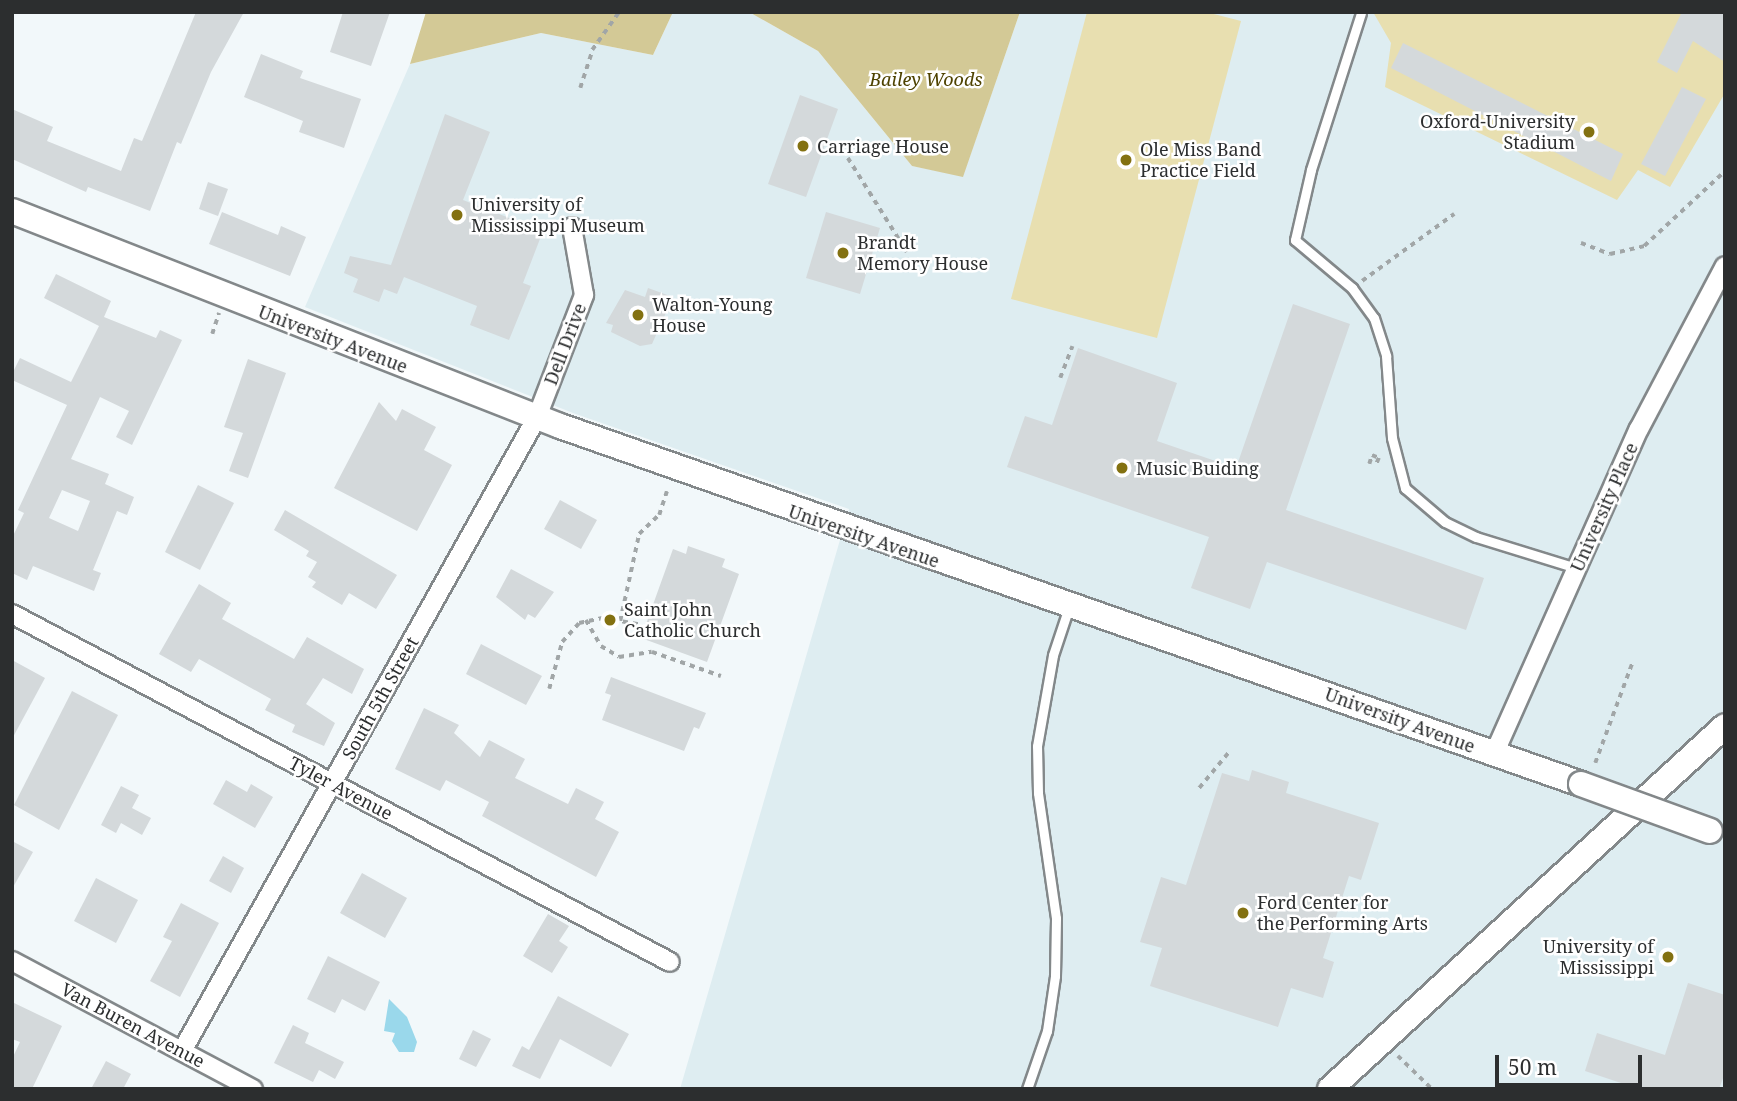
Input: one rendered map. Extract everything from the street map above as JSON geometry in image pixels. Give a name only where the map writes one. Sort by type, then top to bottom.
[{"type":"street","name":"University Avenue","points":[[12,211],[537,417],[1717,834]]},
{"type":"street","name":"Dell Drive","points":[[537,417],[584,295],[572,227]]},
{"type":"street","name":"University Place","points":[[1494,754],[1639,429],[1725,266]]},
{"type":"street","name":"South 5th Street","points":[[182,1051],[537,417]]},
{"type":"street","name":"Tyler Avenue","points":[[12,614],[670,962]]},
{"type":"street","points":[[1330,1089],[1725,726]]},
{"type":"street","name":"Van Buren Avenue","points":[[12,961],[253,1089]]},
{"type":"lane","points":[[1361,13],[1311,170],[1295,240],[1352,288],[1374,318],[1386,356],[1392,438],[1405,488],[1445,522],[1476,537],[1576,568]]},
{"type":"lane","points":[[1027,1089],[1047,1031],[1055,976],[1056,918],[1038,793],[1037,746],[1052,655],[1069,607]]},
{"type":"path","points":[[580,88],[592,50],[619,12]]},
{"type":"path","points":[[848,158],[907,252]]},
{"type":"path","points":[[1581,243],[1610,254],[1644,246],[1725,171]]},
{"type":"path","points":[[1352,288],[1454,214]]},
{"type":"path","points":[[212,334],[219,313]]},
{"type":"path","points":[[1060,378],[1072,346]]},
{"type":"path","points":[[1369,464],[1372,455],[1379,458],[1376,466]]},
{"type":"path","points":[[620,621],[639,534],[659,515],[667,491]]},
{"type":"path","points":[[586,620],[601,646],[619,657],[652,652],[721,676]]},
{"type":"path","points":[[548,689],[562,642],[569,629],[586,620],[641,625]]},
{"type":"path","points":[[1595,763],[1633,661]]},
{"type":"path","points":[[1199,789],[1229,752]]},
{"type":"path","points":[[1397,1055],[1432,1089]]},
{"type":"shaded area","points":[[673,12],[749,12],[818,51],[912,166],[963,176],[1020,12],[1725,12],[1725,1089],[680,1089],[849,509],[573,413],[305,307],[410,64],[541,33],[653,55]]},
{"type":"shaded area","name":"Ole Miss Band Practice Field","points":[[1087,12],[1206,12],[1241,21],[1157,338],[1011,299]]},
{"type":"shaded area","name":"Oxford-University Stadium","points":[[1373,12],[1725,12],[1725,93],[1670,187],[1638,170],[1617,200],[1385,87],[1391,43]]},
{"type":"green space","points":[[426,12],[673,12],[653,55],[541,33],[410,64]]},
{"type":"green space","name":"Bailey Woods","points":[[749,12],[1020,12],[963,177],[912,166],[818,51]]},
{"type":"water","points":[[389,999],[407,1017],[417,1042],[414,1052],[399,1052],[392,1041],[395,1033],[384,1031]]},
{"type":"building","points":[[196,12],[244,12],[211,72],[181,144],[177,142],[150,211],[88,187],[86,192],[12,159],[12,109],[53,127],[47,141],[121,171],[134,138],[142,141]]},
{"type":"building","points":[[343,12],[390,12],[371,66],[330,52]]},
{"type":"building","points":[[1682,12],[1725,12],[1725,62],[1693,41],[1677,73],[1657,62]]},
{"type":"building","points":[[1403,43],[1623,154],[1611,181],[1391,68]]},
{"type":"building","points":[[261,54],[303,71],[300,78],[361,99],[344,148],[299,132],[303,121],[244,97]]},
{"type":"building","points":[[1682,87],[1706,99],[1665,176],[1641,164]]},
{"type":"building","name":"Carriage House","points":[[800,95],[838,109],[806,197],[768,184]]},
{"type":"building","name":"University of Mississippi Museum","points":[[445,114],[490,132],[463,200],[543,231],[523,283],[531,286],[509,340],[470,325],[477,306],[404,277],[397,294],[384,289],[379,302],[353,292],[358,279],[344,273],[350,256],[391,265]]},
{"type":"building","points":[[208,182],[228,189],[218,216],[199,209]]},
{"type":"building","points":[[222,212],[278,235],[281,226],[306,237],[290,276],[209,244]]},
{"type":"building","name":"Brandt Memory House","points":[[826,212],[880,228],[860,294],[806,278]]},
{"type":"building","points":[[56,274],[111,301],[104,317],[156,338],[160,330],[182,340],[132,445],[116,437],[129,411],[100,397],[71,459],[109,474],[105,484],[134,497],[127,515],[117,511],[93,570],[101,573],[94,591],[33,566],[27,580],[12,573],[12,538],[24,513],[18,510],[67,405],[12,380],[12,374],[20,358],[71,382],[99,326],[44,298]],"holes":[[[62,490],[90,501],[78,531],[49,518]]]},
{"type":"building","name":"Walton-Young House","points":[[648,288],[673,297],[652,344],[640,346],[611,332],[613,325],[606,323],[625,290],[645,297]]},
{"type":"building","name":"Music Buiding","points":[[1293,304],[1350,324],[1286,510],[1484,578],[1466,630],[1267,562],[1250,609],[1191,588],[1209,537],[1007,467],[1025,416],[1052,425],[1078,348],[1177,383],[1157,441],[1236,468]]},
{"type":"building","points":[[248,359],[286,373],[248,478],[229,471],[243,433],[224,427]]},
{"type":"building","points":[[379,402],[396,421],[402,409],[436,427],[424,450],[452,465],[417,531],[334,488]]},
{"type":"building","points":[[198,485],[234,503],[200,570],[165,552]]},
{"type":"building","points":[[560,500],[597,520],[581,549],[544,529]]},
{"type":"building","points":[[285,510],[397,575],[376,609],[349,593],[342,605],[312,587],[316,582],[308,577],[317,562],[306,556],[309,551],[274,530]]},
{"type":"building","name":"Saint John Catholic Church","points":[[688,546],[725,559],[722,567],[739,574],[707,662],[641,638],[673,549],[686,554]]},
{"type":"building","points":[[511,569],[554,592],[535,618],[528,614],[525,620],[496,597]]},
{"type":"building","points":[[199,584],[231,603],[222,619],[294,659],[307,637],[364,669],[352,694],[323,678],[306,704],[335,723],[324,746],[292,732],[295,725],[265,710],[271,699],[199,659],[191,672],[159,654]]},
{"type":"building","points":[[481,644],[542,676],[526,705],[466,674]]},
{"type":"building","points":[[12,660],[45,678],[12,739]]},
{"type":"building","points":[[611,677],[706,713],[699,729],[694,727],[684,751],[602,720],[611,695],[605,693]]},
{"type":"building","points":[[72,691],[118,715],[59,830],[14,805]]},
{"type":"building","points":[[424,708],[459,725],[454,733],[480,757],[489,740],[525,759],[515,778],[568,804],[576,788],[604,802],[595,819],[619,832],[596,877],[482,816],[489,802],[446,780],[440,791],[395,769]]},
{"type":"building","name":"Ford Center for the Performing Arts","points":[[1252,770],[1289,782],[1286,793],[1379,823],[1361,880],[1349,876],[1323,958],[1334,962],[1323,998],[1291,988],[1278,1027],[1150,986],[1162,948],[1140,942],[1161,877],[1186,885],[1222,773],[1249,781]]},
{"type":"building","points":[[226,780],[247,792],[251,784],[273,797],[255,828],[213,804]]},
{"type":"building","points":[[121,786],[139,795],[132,808],[151,818],[142,835],[121,823],[116,833],[101,825]]},
{"type":"building","points":[[12,841],[33,852],[12,889]]},
{"type":"building","points":[[223,856],[244,868],[231,893],[209,881]]},
{"type":"building","points":[[362,873],[407,898],[385,938],[340,913]]},
{"type":"building","points":[[96,878],[138,900],[116,943],[74,921]]},
{"type":"building","points":[[181,903],[219,923],[180,997],[150,981],[172,941],[163,937]]},
{"type":"building","points":[[548,914],[569,926],[559,941],[568,947],[552,973],[523,956]]},
{"type":"building","points":[[328,956],[380,982],[365,1011],[342,999],[335,1013],[307,999]]},
{"type":"building","points":[[1688,983],[1725,995],[1725,1073],[1719,1089],[1639,1089],[1585,1071],[1597,1033],[1665,1055]]},
{"type":"building","points":[[558,996],[629,1034],[611,1067],[560,1039],[540,1079],[512,1066],[522,1046],[529,1050]]},
{"type":"building","points":[[12,1002],[62,1026],[32,1089],[12,1089],[12,1059],[20,1042],[12,1039]]},
{"type":"building","points":[[293,1025],[309,1033],[305,1043],[344,1062],[335,1079],[319,1070],[313,1082],[274,1063]]},
{"type":"building","points":[[473,1030],[491,1039],[476,1067],[459,1059]]},
{"type":"building","points":[[106,1061],[131,1074],[123,1089],[91,1089]]},
{"type":"place","name":"Oxford-University Stadium","points":[[1589,132]]},
{"type":"place","name":"Carriage House","points":[[803,146]]},
{"type":"place","name":"Ole Miss Band Practice Field","points":[[1126,160]]},
{"type":"place","name":"University of Mississippi Museum","points":[[457,215]]},
{"type":"place","name":"Brandt Memory House","points":[[843,253]]},
{"type":"place","name":"Walton-Young House","points":[[638,315]]},
{"type":"place","name":"Music Buiding","points":[[1122,468]]},
{"type":"place","name":"Saint John Catholic Church","points":[[610,620]]},
{"type":"place","name":"Ford Center for the Performing Arts","points":[[1243,913]]},
{"type":"place","name":"University of Mississippi","points":[[1668,957]]}]
